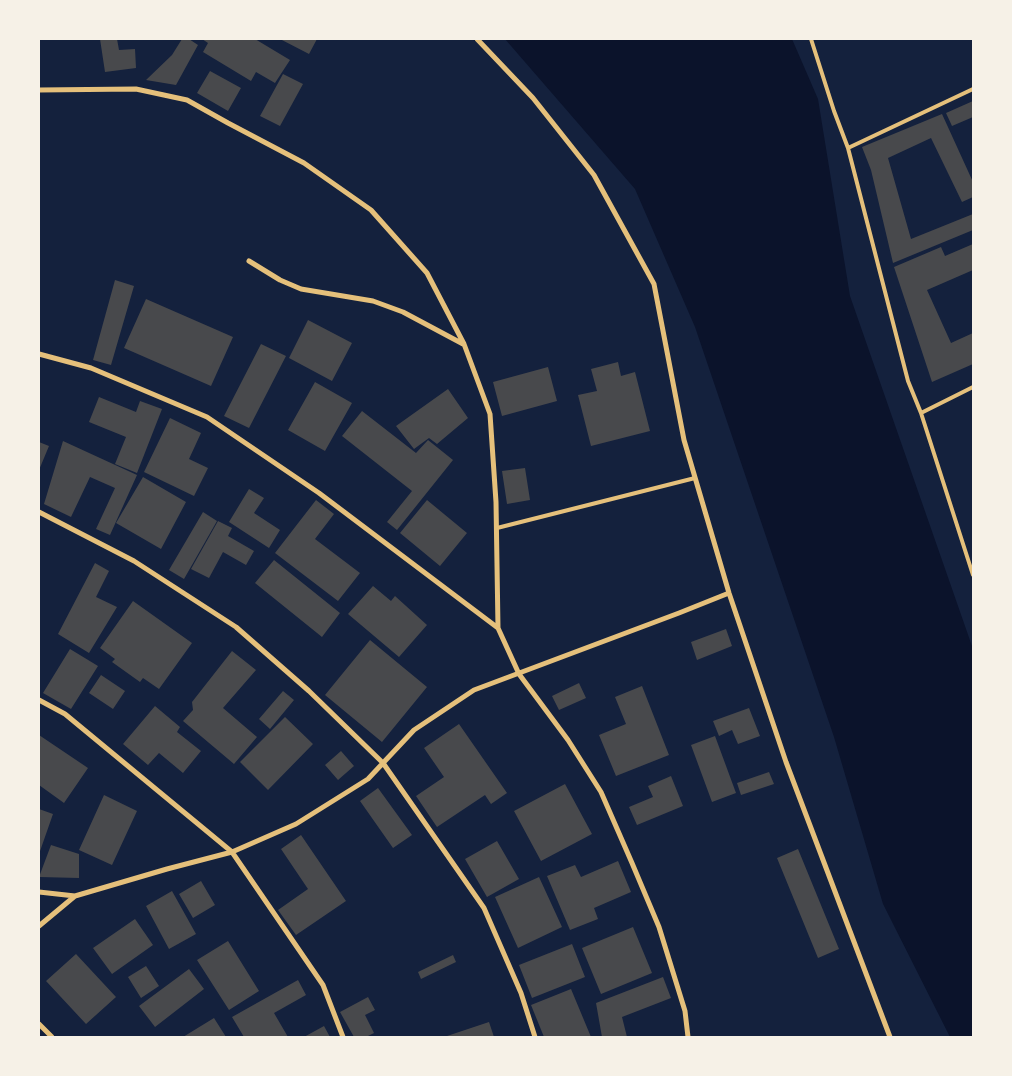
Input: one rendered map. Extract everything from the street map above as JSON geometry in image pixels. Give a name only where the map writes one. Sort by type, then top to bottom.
[{"type":"street","points":[[477,39],[533,98],[594,175],[654,284],[684,440],[729,593],[786,762],[890,1037]]},
{"type":"street","points":[[39,90],[136,89],[187,100],[304,163],[371,210],[427,273],[464,344],[490,414],[497,528],[498,628],[519,674],[568,740],[601,792],[659,927],[685,1011],[688,1037]]},
{"type":"street","points":[[249,261],[280,280],[301,288],[373,301],[403,312],[464,344]]},
{"type":"street","points":[[39,354],[91,368],[207,417],[319,493],[498,628]]},
{"type":"street","points":[[39,512],[134,561],[236,627],[309,691],[383,763],[484,908],[521,993],[536,1037]]},
{"type":"street","points":[[39,892],[74,896],[232,852],[296,824],[368,779],[414,730],[474,690],[729,593]]},
{"type":"street","points":[[39,700],[65,714],[232,852],[323,985],[343,1037]]},
{"type":"street","points":[[39,926],[74,896]]},
{"type":"street","points":[[39,1024],[52,1037]]},
{"type":"lane","points":[[811,39],[848,148],[908,381],[921,413],[973,575]]},
{"type":"lane","points":[[848,148],[973,89]]},
{"type":"lane","points":[[921,413],[973,388]]},
{"type":"lane","points":[[497,528],[695,478]]},
{"type":"water","points":[[505,39],[792,39],[818,99],[850,296],[973,649],[973,1037],[950,1037],[883,904],[834,737],[695,327],[635,189]]},
{"type":"building","points":[[100,39],[117,39],[119,50],[135,49],[136,68],[105,72]]},
{"type":"building","points":[[182,39],[189,39],[198,45],[176,85],[146,80],[172,55]]},
{"type":"building","points":[[202,39],[255,39],[290,60],[275,83],[256,72],[251,81],[203,52],[208,43]]},
{"type":"building","points":[[280,39],[317,39],[309,54]]},
{"type":"building","points":[[210,71],[241,88],[228,111],[197,93]]},
{"type":"building","points":[[283,74],[303,84],[280,126],[260,116]]},
{"type":"building","points":[[973,101],[973,117],[952,126],[946,113]]},
{"type":"building","points":[[942,114],[973,182],[973,197],[962,202],[931,138],[888,158],[911,239],[973,214],[973,230],[893,263],[871,170],[862,147]]},
{"type":"building","points":[[973,244],[973,270],[927,290],[951,343],[973,333],[973,364],[932,382],[894,267],[941,247],[945,256]]},
{"type":"building","points":[[115,280],[134,286],[111,365],[93,360]]},
{"type":"building","points":[[146,299],[233,337],[211,386],[124,348]]},
{"type":"building","points":[[308,320],[352,343],[332,381],[289,358]]},
{"type":"building","points":[[261,344],[286,356],[249,428],[224,416]]},
{"type":"building","points":[[618,362],[621,376],[635,372],[650,431],[591,446],[578,395],[597,391],[591,369]]},
{"type":"building","points":[[548,367],[557,401],[502,416],[493,382]]},
{"type":"building","points":[[315,382],[352,403],[325,451],[288,430]]},
{"type":"building","points":[[448,389],[468,418],[437,444],[429,438],[414,449],[396,426]]},
{"type":"building","points":[[99,397],[136,412],[140,401],[162,409],[137,473],[115,464],[126,437],[89,422]]},
{"type":"building","points":[[362,411],[416,453],[428,440],[453,460],[397,530],[387,522],[412,491],[342,436]]},
{"type":"building","points":[[170,418],[201,433],[189,459],[208,468],[194,496],[144,472]]},
{"type":"building","points":[[63,441],[137,475],[110,535],[96,529],[115,488],[90,477],[71,517],[44,504]]},
{"type":"building","points":[[39,442],[49,446],[39,470]]},
{"type":"building","points":[[525,468],[530,500],[507,504],[502,471]]},
{"type":"building","points":[[143,477],[186,502],[161,549],[116,523]]},
{"type":"building","points":[[249,489],[264,498],[254,513],[280,530],[269,548],[229,522]]},
{"type":"building","points":[[316,500],[334,514],[315,539],[360,573],[338,601],[275,553]]},
{"type":"building","points":[[427,500],[467,533],[440,566],[400,533]]},
{"type":"building","points":[[203,512],[217,521],[184,579],[169,570]]},
{"type":"building","points":[[218,521],[232,528],[228,536],[254,551],[246,565],[223,552],[209,578],[191,569]]},
{"type":"building","points":[[274,560],[340,613],[322,637],[255,583]]},
{"type":"building","points":[[95,563],[109,571],[96,597],[117,607],[89,653],[58,634]]},
{"type":"building","points":[[373,586],[391,601],[395,596],[427,625],[399,657],[348,614]]},
{"type":"building","points":[[133,601],[192,643],[159,689],[143,678],[140,682],[112,662],[115,659],[100,648]]},
{"type":"building","points":[[726,629],[732,646],[697,660],[691,642]]},
{"type":"building","points":[[370,640],[427,687],[382,742],[325,695]]},
{"type":"building","points":[[70,649],[98,666],[71,709],[43,693]]},
{"type":"building","points":[[232,651],[256,670],[223,708],[257,737],[234,764],[183,721],[193,710],[192,702]]},
{"type":"building","points":[[101,675],[125,691],[113,709],[89,693]]},
{"type":"building","points":[[579,683],[586,698],[559,710],[552,696]]},
{"type":"building","points":[[642,686],[669,755],[616,776],[599,735],[626,724],[615,697]]},
{"type":"building","points":[[283,691],[294,700],[270,729],[259,719]]},
{"type":"building","points":[[155,706],[180,727],[177,732],[201,751],[183,773],[159,753],[148,765],[123,744]]},
{"type":"building","points":[[749,708],[760,736],[738,744],[732,730],[719,736],[713,721]]},
{"type":"building","points":[[285,717],[313,744],[268,790],[240,762]]},
{"type":"building","points":[[459,724],[507,793],[491,804],[485,795],[437,827],[416,796],[444,777],[424,748]]},
{"type":"building","points":[[39,735],[88,768],[64,803],[39,785]]},
{"type":"building","points":[[715,736],[736,793],[712,802],[691,745]]},
{"type":"building","points":[[341,751],[354,766],[338,780],[325,765]]},
{"type":"building","points":[[769,772],[774,784],[741,795],[737,783]]},
{"type":"building","points":[[671,776],[683,806],[637,825],[629,807],[653,797],[648,786]]},
{"type":"building","points":[[565,784],[592,834],[541,861],[514,811]]},
{"type":"building","points":[[378,788],[412,835],[393,848],[360,801]]},
{"type":"building","points":[[104,795],[137,811],[112,865],[79,850]]},
{"type":"building","points":[[39,809],[53,814],[39,854]]},
{"type":"building","points":[[301,835],[346,901],[296,935],[278,910],[308,889],[281,849]]},
{"type":"building","points":[[497,841],[519,879],[487,897],[465,859]]},
{"type":"building","points":[[51,845],[79,854],[79,878],[39,877]]},
{"type":"building","points":[[798,849],[839,949],[818,958],[777,858]]},
{"type":"building","points":[[618,861],[631,892],[594,908],[598,919],[570,930],[547,876],[575,865],[581,877]]},
{"type":"building","points":[[539,877],[562,927],[518,948],[495,897]]},
{"type":"building","points":[[201,881],[215,905],[193,918],[179,894]]},
{"type":"building","points":[[172,891],[196,934],[169,949],[146,906]]},
{"type":"building","points":[[135,919],[153,945],[112,974],[93,948]]},
{"type":"building","points":[[633,927],[652,973],[601,994],[582,948]]},
{"type":"building","points":[[228,941],[259,991],[229,1010],[197,960]]},
{"type":"building","points":[[572,944],[585,977],[532,998],[519,965]]},
{"type":"building","points":[[76,954],[116,997],[86,1024],[46,981]]},
{"type":"building","points":[[453,955],[456,962],[421,979],[418,972]]},
{"type":"building","points":[[146,966],[159,986],[141,998],[128,977]]},
{"type":"building","points":[[189,969],[204,989],[155,1027],[139,1006]]},
{"type":"building","points":[[663,977],[671,998],[622,1017],[627,1037],[602,1037],[596,1003]]},
{"type":"building","points":[[298,980],[306,995],[274,1013],[288,1037],[244,1037],[232,1017]]},
{"type":"building","points":[[571,989],[591,1037],[544,1037],[531,1005]]},
{"type":"building","points":[[368,997],[375,1010],[365,1015],[374,1033],[366,1037],[354,1037],[340,1012]]},
{"type":"building","points":[[214,1018],[226,1037],[183,1037]]},
{"type":"building","points":[[489,1022],[494,1037],[444,1037]]},
{"type":"building","points":[[324,1026],[330,1037],[304,1037]]}]
